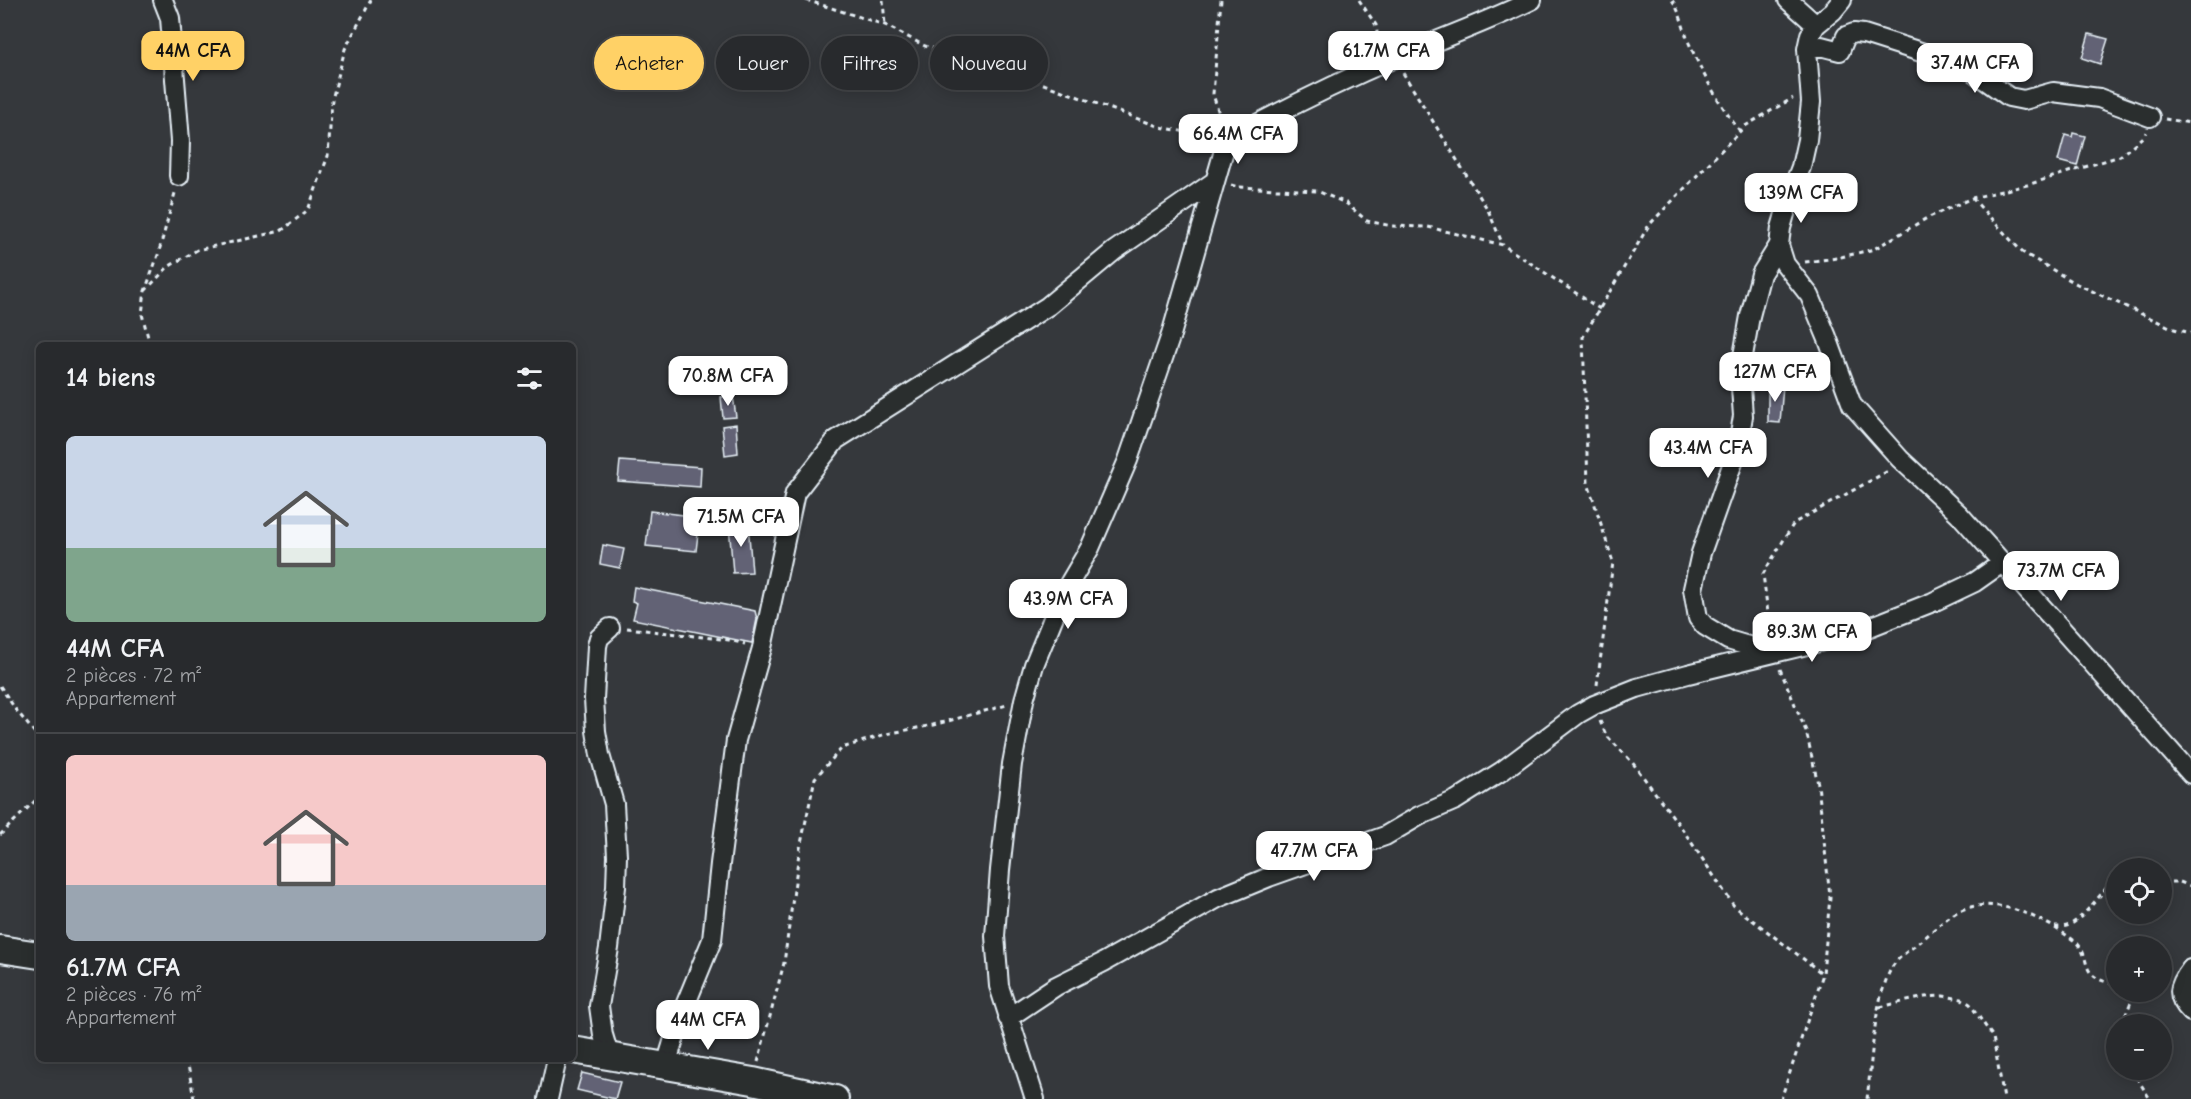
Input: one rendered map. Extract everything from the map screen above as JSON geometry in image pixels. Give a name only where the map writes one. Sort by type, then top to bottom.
[{"type":"street","points":[[163,0],[170,18],[179,131],[179,176]]},
{"type":"street","points":[[1035,1099],[999,986],[995,936],[1012,764],[1024,700],[1034,664],[1063,594],[1090,548],[1128,460],[1172,335],[1227,140],[1299,101],[1533,0]]},
{"type":"street","points":[[1788,0],[1816,25]]},
{"type":"street","points":[[1842,0],[1816,25],[1810,35],[1808,49],[1810,121],[1802,167],[1791,193],[1781,228],[1779,245],[1785,264],[1810,296],[1852,405],[1900,459],[1959,514],[2191,774]]},
{"type":"street","points":[[1808,49],[1821,46],[1840,51],[1846,36],[1854,33],[1864,34],[1965,66],[2009,97],[2024,100],[2053,92],[2099,98],[2150,117]]},
{"type":"street","points":[[666,1065],[682,1012],[712,940],[736,740],[762,648],[795,493],[836,440],[1048,306],[1114,251],[1215,181]]},
{"type":"street","points":[[1774,654],[1728,640],[1706,626],[1698,618],[1693,589],[1701,553],[1737,451],[1743,416],[1740,373],[1750,316],[1761,274],[1779,245]]},
{"type":"street","points":[[1008,1018],[1056,986],[1104,962],[1218,898],[1385,836],[1419,816],[1456,800],[1502,771],[1578,714],[1594,705],[1637,688],[1851,634],[1933,602],[1975,582],[2002,563]]},
{"type":"street","points":[[609,1055],[603,1035],[599,1006],[616,887],[616,822],[599,747],[594,699],[597,646],[599,638],[610,628]]},
{"type":"street","points":[[0,950],[36,955]]},
{"type":"street","points":[[2191,969],[2181,983],[2180,992],[2182,1004],[2191,1012]]},
{"type":"street","points":[[576,1050],[753,1081],[835,1099]]},
{"type":"street","points":[[548,1099],[556,1062]]},
{"type":"path","points":[[145,291],[168,267],[197,250],[281,231],[309,210],[328,156],[332,100],[345,49],[371,0]]},
{"type":"path","points":[[806,0],[885,24],[925,46],[1003,69],[1160,127],[1227,140],[1213,94],[1221,0]]},
{"type":"path","points":[[883,0],[885,24]]},
{"type":"path","points":[[1359,0],[1376,25],[1388,61],[1417,98],[1488,210],[1503,245]]},
{"type":"path","points":[[1672,0],[1679,11],[1689,43],[1740,131]]},
{"type":"path","points":[[1810,88],[1745,126],[1649,225],[1583,337],[1588,483],[1613,562],[1594,705],[1606,735],[1638,770],[1683,830],[1734,906],[1823,974]]},
{"type":"path","points":[[1785,264],[1837,258],[1874,249],[1927,218],[1972,198],[2027,185],[2120,156],[2145,135],[2150,117],[2191,123]]},
{"type":"path","points":[[149,342],[142,314],[145,291],[158,255],[179,176]]},
{"type":"path","points":[[1215,181],[1239,187],[1317,191],[1346,203],[1367,221],[1392,226],[1428,227],[1503,245],[1600,309]]},
{"type":"path","points":[[1972,198],[2022,252],[2077,284],[2174,329],[2191,333]]},
{"type":"path","points":[[1781,1099],[1823,974],[1830,897],[1818,784],[1806,731],[1774,654],[1763,574],[1794,523],[1884,474],[1900,459]]},
{"type":"path","points":[[610,628],[630,628],[718,639],[762,648]]},
{"type":"path","points":[[0,686],[36,734]]},
{"type":"path","points":[[753,1081],[784,963],[799,853],[815,778],[842,748],[886,734],[933,725],[1024,700]]},
{"type":"path","points":[[0,835],[36,800]]},
{"type":"path","points":[[2172,881],[2191,886]]},
{"type":"path","points":[[2053,928],[2070,925],[2106,889]]},
{"type":"path","points":[[1867,1099],[1879,1007],[1889,972],[1901,955],[1944,920],[1960,911],[1996,906],[2012,908],[2038,918],[2074,940],[2081,948],[2090,974],[2106,981]]},
{"type":"path","points":[[1879,1007],[1925,997],[1943,996],[1962,999],[1970,1004],[1993,1037],[2004,1099]]},
{"type":"path","points":[[188,1062],[194,1099]]},
{"type":"path","points":[[2138,1080],[2150,1099]]},
{"type":"building","points":[[2089,34],[2108,39],[2100,64],[2082,58]]},
{"type":"building","points":[[2073,133],[2085,136],[2077,166],[2058,161],[2065,135],[2072,137]]},
{"type":"building","points":[[1768,385],[1783,385],[1780,423],[1768,422]]},
{"type":"building","points":[[733,396],[736,417],[723,418],[721,397]]},
{"type":"building","points":[[736,424],[738,453],[725,455],[722,426]]},
{"type":"building","points":[[620,461],[701,467],[700,487],[618,481]]},
{"type":"building","points":[[650,511],[700,517],[696,551],[646,546]]},
{"type":"building","points":[[748,523],[752,572],[733,573],[729,525]]},
{"type":"building","points":[[603,545],[624,549],[620,568],[600,564]]},
{"type":"building","points":[[634,587],[755,611],[757,619],[752,643],[633,619],[637,603],[632,601]]},
{"type":"building","points":[[582,1073],[620,1082],[615,1099],[577,1090]]}]
